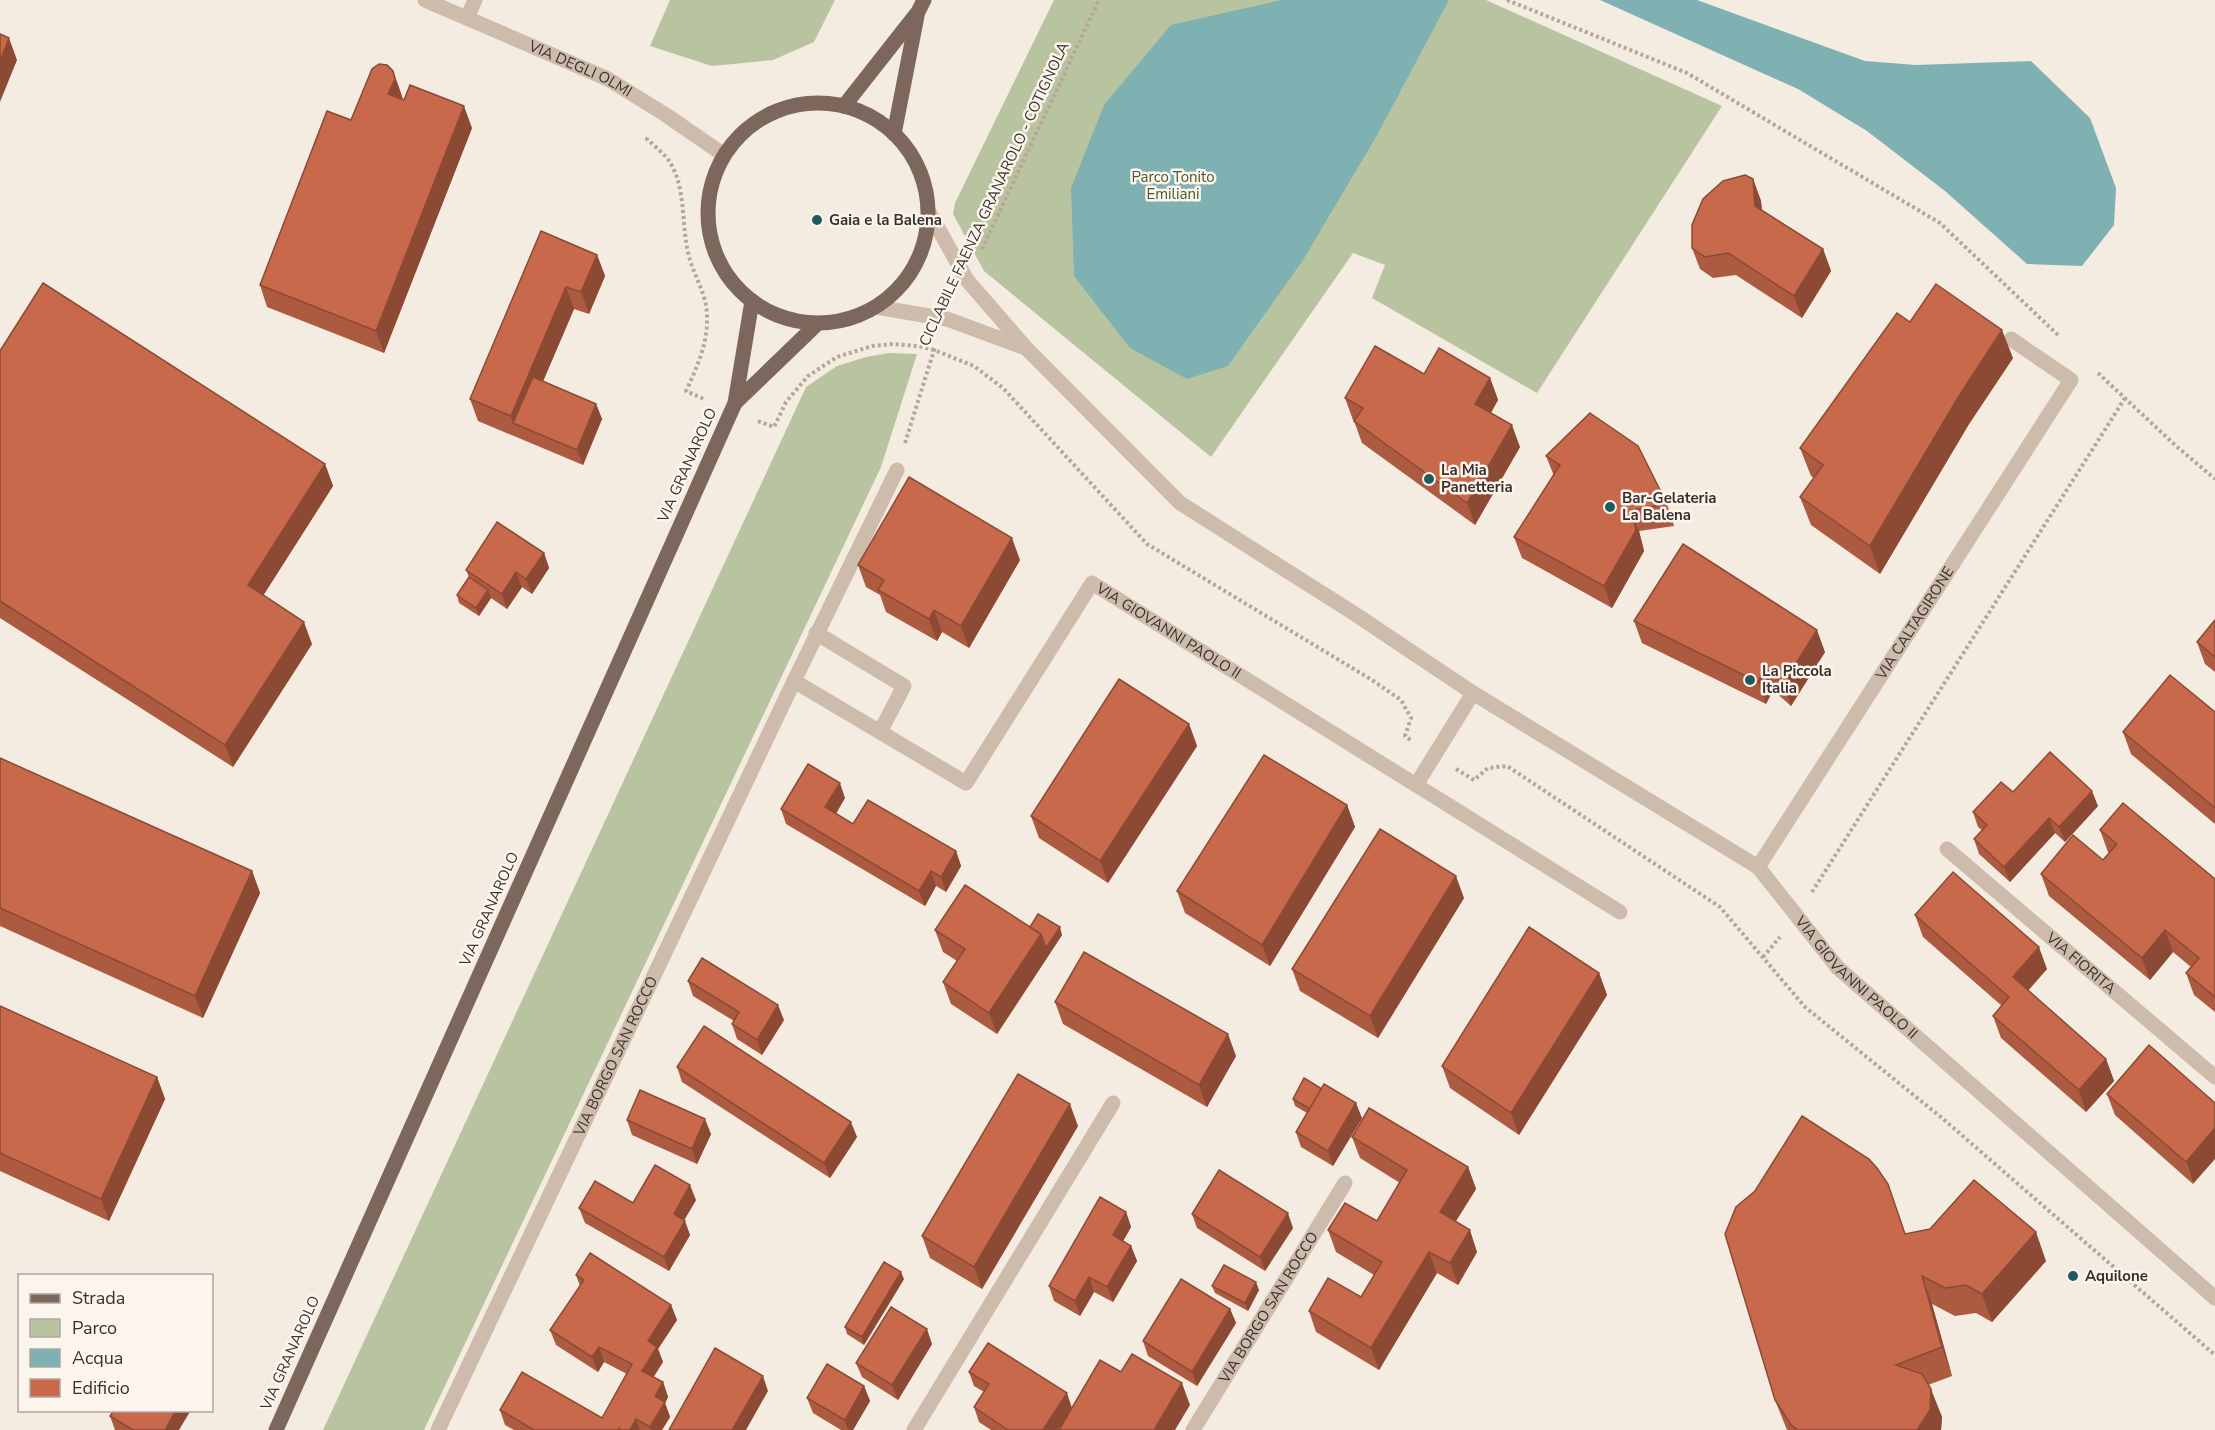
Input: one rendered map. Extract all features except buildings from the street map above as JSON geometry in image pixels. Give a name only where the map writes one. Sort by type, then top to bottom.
[{"type":"main road","points":[[844,106],[921,6]]},
{"type":"main road","points":[[894,134],[921,6]]},
{"type":"main road","points":[[810,104],[844,106],[871,116],[894,134],[913,156],[924,183],[929,212],[923,249],[905,282],[876,307],[848,320],[817,324],[783,318],[752,302],[729,278],[714,249],[710,228],[708,217],[711,185],[724,155],[747,129],[776,111],[810,104]]},
{"type":"main road","points":[[733,407],[752,302]]},
{"type":"main road","points":[[733,407],[817,324]]},
{"type":"main road","name":"VIA GRANAROLO","points":[[276,1430],[733,407]]},
{"type":"street","name":"VIA DEGLI OLMI","points":[[425,0],[608,79],[724,155]]},
{"type":"street","points":[[467,18],[475,0]]},
{"type":"street","name":"VIA GIOVANNI PAOLO II","points":[[929,212],[967,280],[1026,348],[1180,502],[1473,693],[1758,867],[1838,968],[2215,1298]]},
{"type":"street","name":"VIA GIOVANNI PAOLO II","points":[[876,307],[947,320],[1026,348]]},
{"type":"street","name":"VIA CALTAGIRONE","points":[[1758,867],[2071,380],[2011,339]]},
{"type":"street","name":"VIA BORGO SAN ROCCO","points":[[438,1430],[816,633],[897,470]]},
{"type":"street","name":"VIA GIOVANNI PAOLO II","points":[[880,732],[966,783],[1092,584],[1620,912]]},
{"type":"street","points":[[794,681],[880,732],[904,686],[816,633]]},
{"type":"street","points":[[1416,785],[1473,693]]},
{"type":"street","name":"VIA FIORITA","points":[[1947,849],[2215,1077]]},
{"type":"street","points":[[914,1430],[1113,1102]]},
{"type":"street","name":"VIA BORGO SAN ROCCO","points":[[1193,1430],[1345,1184]]},
{"type":"path","name":"CICLABILE FAENZA GRANAROLO - COTIGNOLA","points":[[967,280],[1099,0]]},
{"type":"path","points":[[1508,0],[1687,73],[1940,223],[2066,342]]},
{"type":"path","points":[[666,115],[647,139],[667,158],[674,172],[681,197],[690,261],[704,291],[708,316],[706,341],[686,391],[733,407],[774,427],[786,402],[808,376],[837,357],[872,346],[918,346],[974,366],[1003,388],[1147,544],[1372,680],[1401,700],[1411,718],[1405,736],[1474,780],[1488,768],[1507,766],[1720,907],[1805,1007],[1942,1118],[2215,1355]]},
{"type":"path","name":"CICLABILE FAENZA GRANAROLO - COTIGNOLA","points":[[897,470],[934,350],[947,320]]},
{"type":"path","points":[[2091,366],[2175,445],[2215,479]]},
{"type":"path","points":[[1763,957],[1797,916],[2125,398]]},
{"type":"green space","points":[[670,0],[835,0],[814,42],[773,60],[712,66],[650,46]]},
{"type":"green space","name":"Parco Tonito Emiliani","points":[[1054,0],[1486,0],[1722,106],[1537,393],[1372,298],[1385,265],[1353,253],[1211,457],[984,271],[953,214],[955,203]]},
{"type":"green space","points":[[889,353],[917,354],[881,467],[424,1430],[323,1430],[806,387],[837,366]]},
{"type":"water","points":[[1282,0],[1449,0],[1376,137],[1303,260],[1228,366],[1187,379],[1130,348],[1074,276],[1071,188],[1104,105],[1171,25]]},
{"type":"water","points":[[1600,0],[1697,0],[1865,61],[1916,65],[2031,61],[2090,118],[2116,188],[2114,225],[2082,266],[2027,264],[1945,191],[1867,131],[1798,89]]},
{"type":"place","name":"Gaia e la Balena","points":[[817,220]]},
{"type":"place","name":"La Mia Panetteria","points":[[1429,479]]},
{"type":"place","name":"Bar-Gelateria La Balena","points":[[1610,507]]},
{"type":"place","name":"La Piccola Italia","points":[[1750,680]]},
{"type":"place","name":"Aquilone","points":[[2073,1276]]}]
